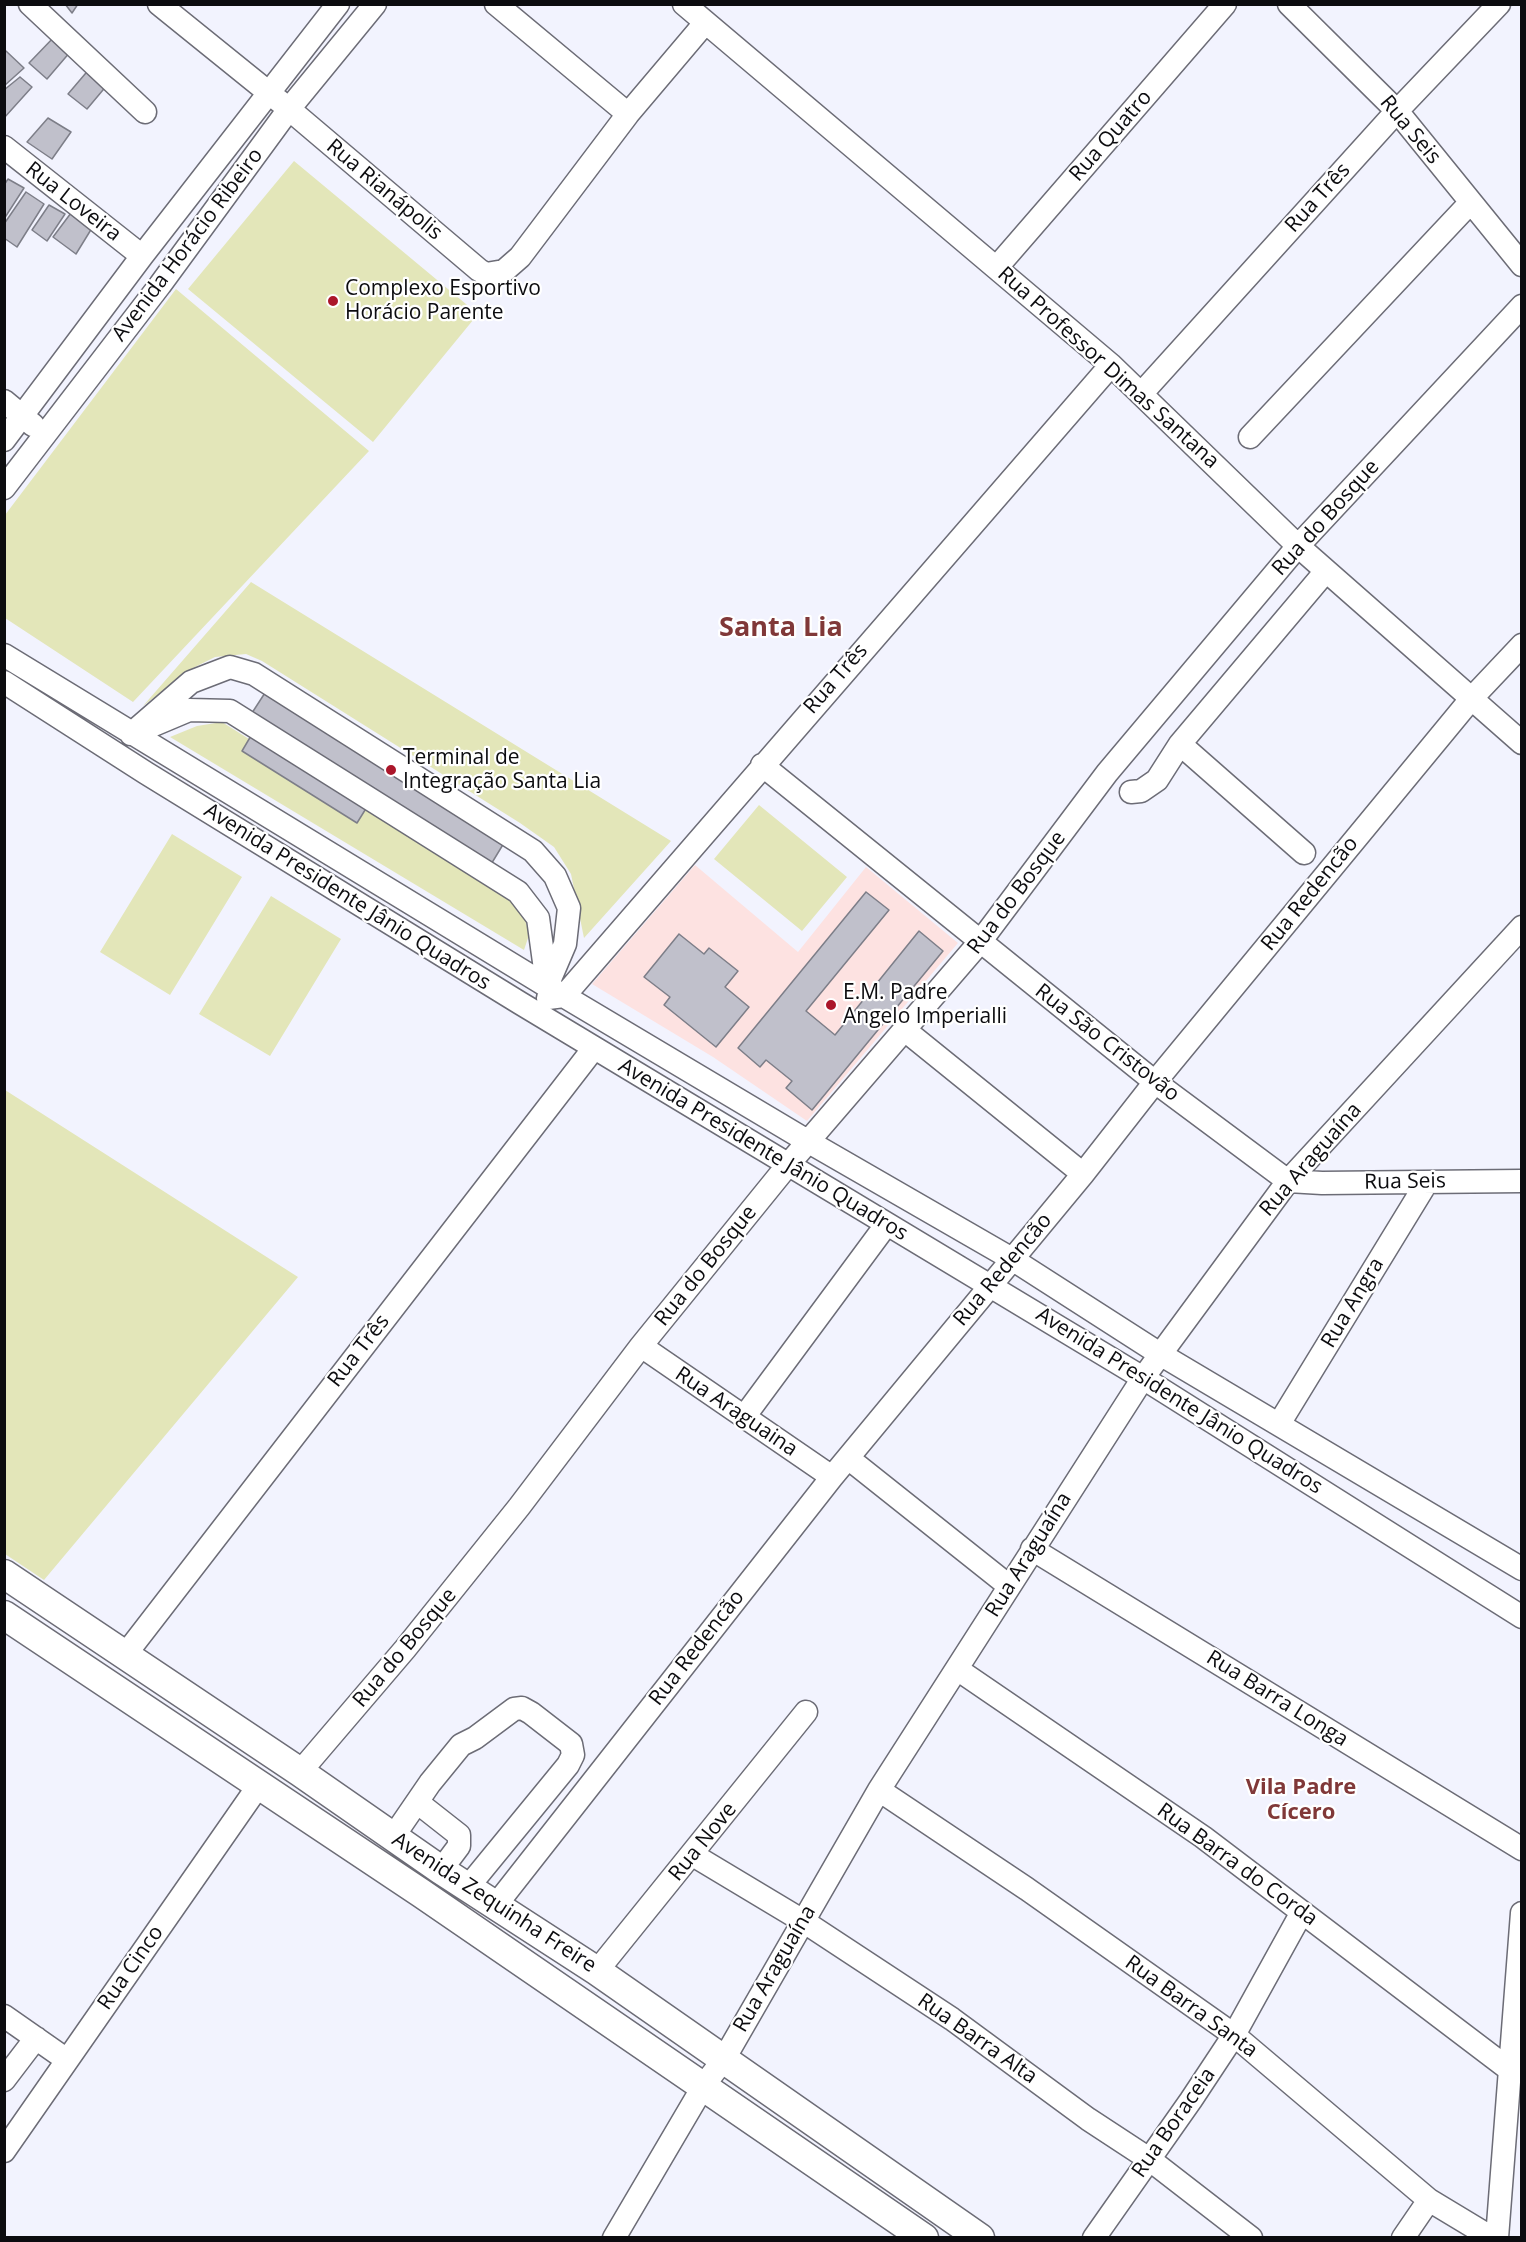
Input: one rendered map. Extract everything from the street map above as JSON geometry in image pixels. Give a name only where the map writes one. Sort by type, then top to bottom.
[{"type":"main road","name":"Avenida Zequinha Freire","points":[[4,1574],[300,1772],[441,1870],[597,1971],[980,2238]]},
{"type":"main road","name":"Avenida Zequinha Freire","points":[[4,1614],[421,1893],[924,2238]]},
{"type":"main road","points":[[421,1893],[441,1870]]},
{"type":"main road","points":[[928,2238],[930,2229],[942,2212]]},
{"type":"street","points":[[30,4],[145,112]]},
{"type":"street","points":[[159,4],[267,93]]},
{"type":"street","name":"Avenida Horácio Ribeiro","points":[[4,440],[142,256],[338,4]]},
{"type":"street","name":"Avenida Horácio Ribeiro","points":[[4,488],[289,109],[375,4]]},
{"type":"street","points":[[496,4],[628,114],[705,23]]},
{"type":"street","name":"Rua Professor Dimas Santana","points":[[684,4],[1111,365],[1298,546],[1521,743]]},
{"type":"street","name":"Rua Quatro","points":[[997,267],[1225,4]]},
{"type":"street","name":"Rua Seis","points":[[1289,4],[1397,111],[1521,265]]},
{"type":"street","name":"Rua Três","points":[[1141,394],[1397,111],[1499,4]]},
{"type":"street","name":"Rua Rianápolis","points":[[267,93],[289,109],[478,270],[496,274],[504,271],[519,257],[628,114]]},
{"type":"street","name":"Rua Loveira","points":[[4,147],[142,256]]},
{"type":"street","points":[[1250,437],[1470,203]]},
{"type":"street","name":"Rua do Bosque","points":[[300,1772],[405,1649],[519,1507],[641,1346],[787,1166],[981,942],[1107,773],[1298,546],[1521,306]]},
{"type":"street","name":"Rua Três","points":[[555,991],[762,765],[1111,365]]},
{"type":"street","points":[[4,401],[46,435]]},
{"type":"street","points":[[1131,792],[1140,791],[1157,780],[1180,744],[1326,571]]},
{"type":"street","name":"Rua Redencão","points":[[496,1905],[832,1477],[1471,699],[1521,645]]},
{"type":"street","name":"Avenida Presidente Jânio Quadros","points":[[4,655],[130,735],[808,1142],[1012,1259],[1160,1354],[1521,1569]]},
{"type":"street","points":[[130,735],[191,682],[230,667],[254,675],[533,851],[555,876],[569,908],[565,944],[555,991]]},
{"type":"street","name":"Avenida Presidente Jânio Quadros","points":[[4,682],[146,773],[520,1003],[787,1166],[990,1284],[1143,1378],[1521,1617]]},
{"type":"street","points":[[130,735],[189,710],[230,711],[518,892],[538,918],[555,991]]},
{"type":"street","points":[[130,735],[146,773]]},
{"type":"street","points":[[1180,744],[1304,853]]},
{"type":"street","name":"Rua São Cristovão","points":[[762,765],[1155,1082],[1288,1181]]},
{"type":"street","name":"Rua Araguaína","points":[[614,2238],[704,2085],[723,2059],[879,1791],[1143,1378],[1288,1181],[1521,927]]},
{"type":"street","points":[[520,1003],[555,991]]},
{"type":"street","points":[[906,1031],[1083,1174]]},
{"type":"street","name":"Rua Três","points":[[125,1655],[594,1048]]},
{"type":"street","name":"Rua Seis","points":[[1288,1181],[1322,1183],[1521,1181]]},
{"type":"street","name":"Rua Angra","points":[[1279,1424],[1427,1182]]},
{"type":"street","points":[[744,1417],[886,1225]]},
{"type":"street","name":"Rua Araguaina","points":[[641,1346],[832,1477]]},
{"type":"street","points":[[848,1458],[1009,1586]]},
{"type":"street","name":"Rua Barra Longa","points":[[1032,1549],[1521,1849]]},
{"type":"street","name":"Rua Barra do Corda","points":[[957,1669],[1203,1838],[1510,2070]]},
{"type":"street","points":[[393,1837],[461,1745],[475,1738],[514,1709],[522,1708],[531,1713],[571,1744],[573,1755],[568,1765],[468,1887]]},
{"type":"street","name":"Rua Nove","points":[[597,1971],[693,1855],[806,1712]]},
{"type":"street","name":"Rua Cinco","points":[[4,2151],[259,1785]]},
{"type":"street","name":"Rua Barra Santa","points":[[879,1791],[1028,1889],[1234,2034],[1429,2200],[1492,2238]]},
{"type":"street","points":[[417,1802],[459,1835],[459,1846],[441,1870]]},
{"type":"street","name":"Rua Barra Alta","points":[[693,1855],[803,1921],[952,2019],[1088,2119],[1149,2159],[1251,2238]]},
{"type":"street","name":"Rua Boraceia","points":[[1094,2238],[1234,2034],[1302,1912]]},
{"type":"street","points":[[1497,2238],[1510,2070],[1518,2028],[1521,1912]]},
{"type":"street","points":[[4,2016],[67,2060]]},
{"type":"street","points":[[4,2080],[36,2038]]},
{"type":"street","points":[[1403,2238],[1429,2200]]},
{"type":"shaded area","points":[[695,865],[798,952],[866,867],[958,943],[807,1121],[713,1057],[592,984]]},
{"type":"green space","name":"Complexo Esportivo Horácio Parente","points":[[294,161],[478,314],[373,442],[188,289]]},
{"type":"green space","points":[[176,289],[369,451],[133,702],[5,618],[5,515]]},
{"type":"green space","points":[[251,582],[671,841],[584,938],[571,874],[554,847],[520,823],[262,661],[246,654],[215,657],[191,669],[143,706]]},
{"type":"green space","points":[[222,722],[249,739],[242,751],[357,823],[366,809],[509,895],[524,915],[529,935],[524,950],[170,737],[197,726]]},
{"type":"green space","points":[[759,805],[847,877],[802,931],[714,859]]},
{"type":"green space","points":[[172,834],[242,877],[170,995],[100,952]]},
{"type":"green space","points":[[271,896],[341,939],[270,1056],[199,1014]]},
{"type":"green space","points":[[5,1090],[298,1277],[44,1580],[5,1554]]},
{"type":"building","points":[[65,4],[78,4],[72,13]]},
{"type":"building","points":[[55,36],[71,51],[47,79],[29,63]]},
{"type":"building","points":[[6,51],[24,68],[4,86],[4,52]]},
{"type":"building","points":[[91,67],[108,84],[87,109],[68,94]]},
{"type":"building","points":[[20,77],[32,87],[4,118],[4,90]]},
{"type":"building","points":[[48,118],[71,132],[52,159],[27,142]]},
{"type":"building","points":[[8,179],[24,188],[4,219],[4,185]]},
{"type":"building","points":[[26,192],[44,204],[17,247],[4,238],[4,224]]},
{"type":"building","points":[[49,205],[65,214],[47,241],[32,230]]},
{"type":"building","points":[[71,213],[92,228],[76,254],[53,237]]},
{"type":"building","points":[[272,682],[510,833],[490,866],[375,794],[357,823],[242,751],[255,729],[250,716]]},
{"type":"building","points":[[866,892],[889,910],[806,1011],[835,1035],[919,931],[943,951],[812,1110],[786,1088],[792,1081],[766,1060],[760,1067],[738,1048]]},
{"type":"building","points":[[679,934],[704,954],[709,948],[738,971],[725,987],[749,1007],[716,1047],[664,1005],[670,997],[644,977]]},
{"type":"place","name":"Complexo Esportivo Horácio Parente","points":[[333,301]]},
{"type":"place","name":"Terminal de Integração Santa Lia","points":[[391,770]]},
{"type":"place","name":"E.M. Padre Angelo Imperialli","points":[[831,1005]]},
{"type":"district","name":"Santa Lia","points":[[781,628]]},
{"type":"district","name":"Vila Padre Cícero","points":[[1301,1800]]}]
